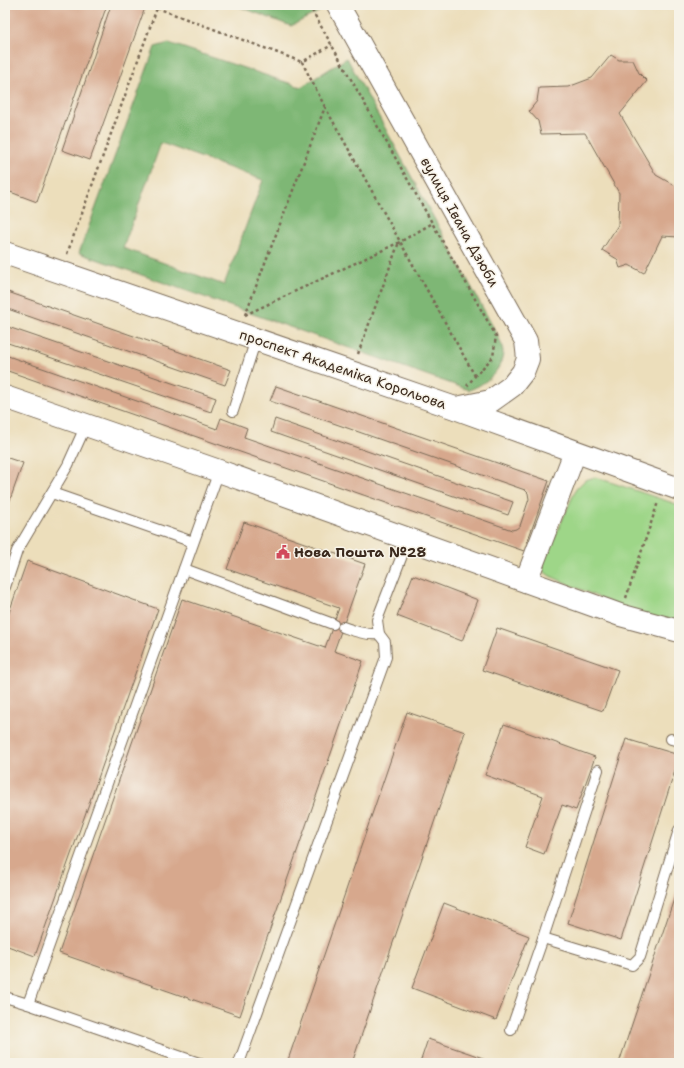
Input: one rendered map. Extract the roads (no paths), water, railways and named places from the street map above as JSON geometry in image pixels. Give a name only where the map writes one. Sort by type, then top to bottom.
[{"type":"main road","name":"вулиця Івана Дзюби","points":[[338,5],[526,341],[528,359],[523,372],[512,386],[491,401],[459,400]]},
{"type":"main road","name":"проспект Академіка Корольова","points":[[5,253],[256,340],[459,400],[575,452],[679,489]]},
{"type":"main road","points":[[5,397],[219,471],[620,615],[677,633]]},
{"type":"main road","points":[[526,581],[575,452]]},
{"type":"lane","points":[[233,411],[256,340]]},
{"type":"lane","points":[[5,587],[17,551],[68,465],[86,425]]},
{"type":"lane","points":[[28,1004],[219,471]]},
{"type":"lane","points":[[52,493],[193,542]]},
{"type":"lane","points":[[239,1063],[386,657],[385,642],[379,634],[377,620],[408,540]]},
{"type":"lane","points":[[184,569],[338,626],[369,635],[379,634]]},
{"type":"lane","points":[[511,1030],[598,770]]},
{"type":"lane","points":[[543,938],[632,965],[640,957],[679,830]]},
{"type":"lane","points":[[5,997],[199,1063]]},
{"type":"place","name":"Нова Пошта №28","points":[[283,552]]}]
